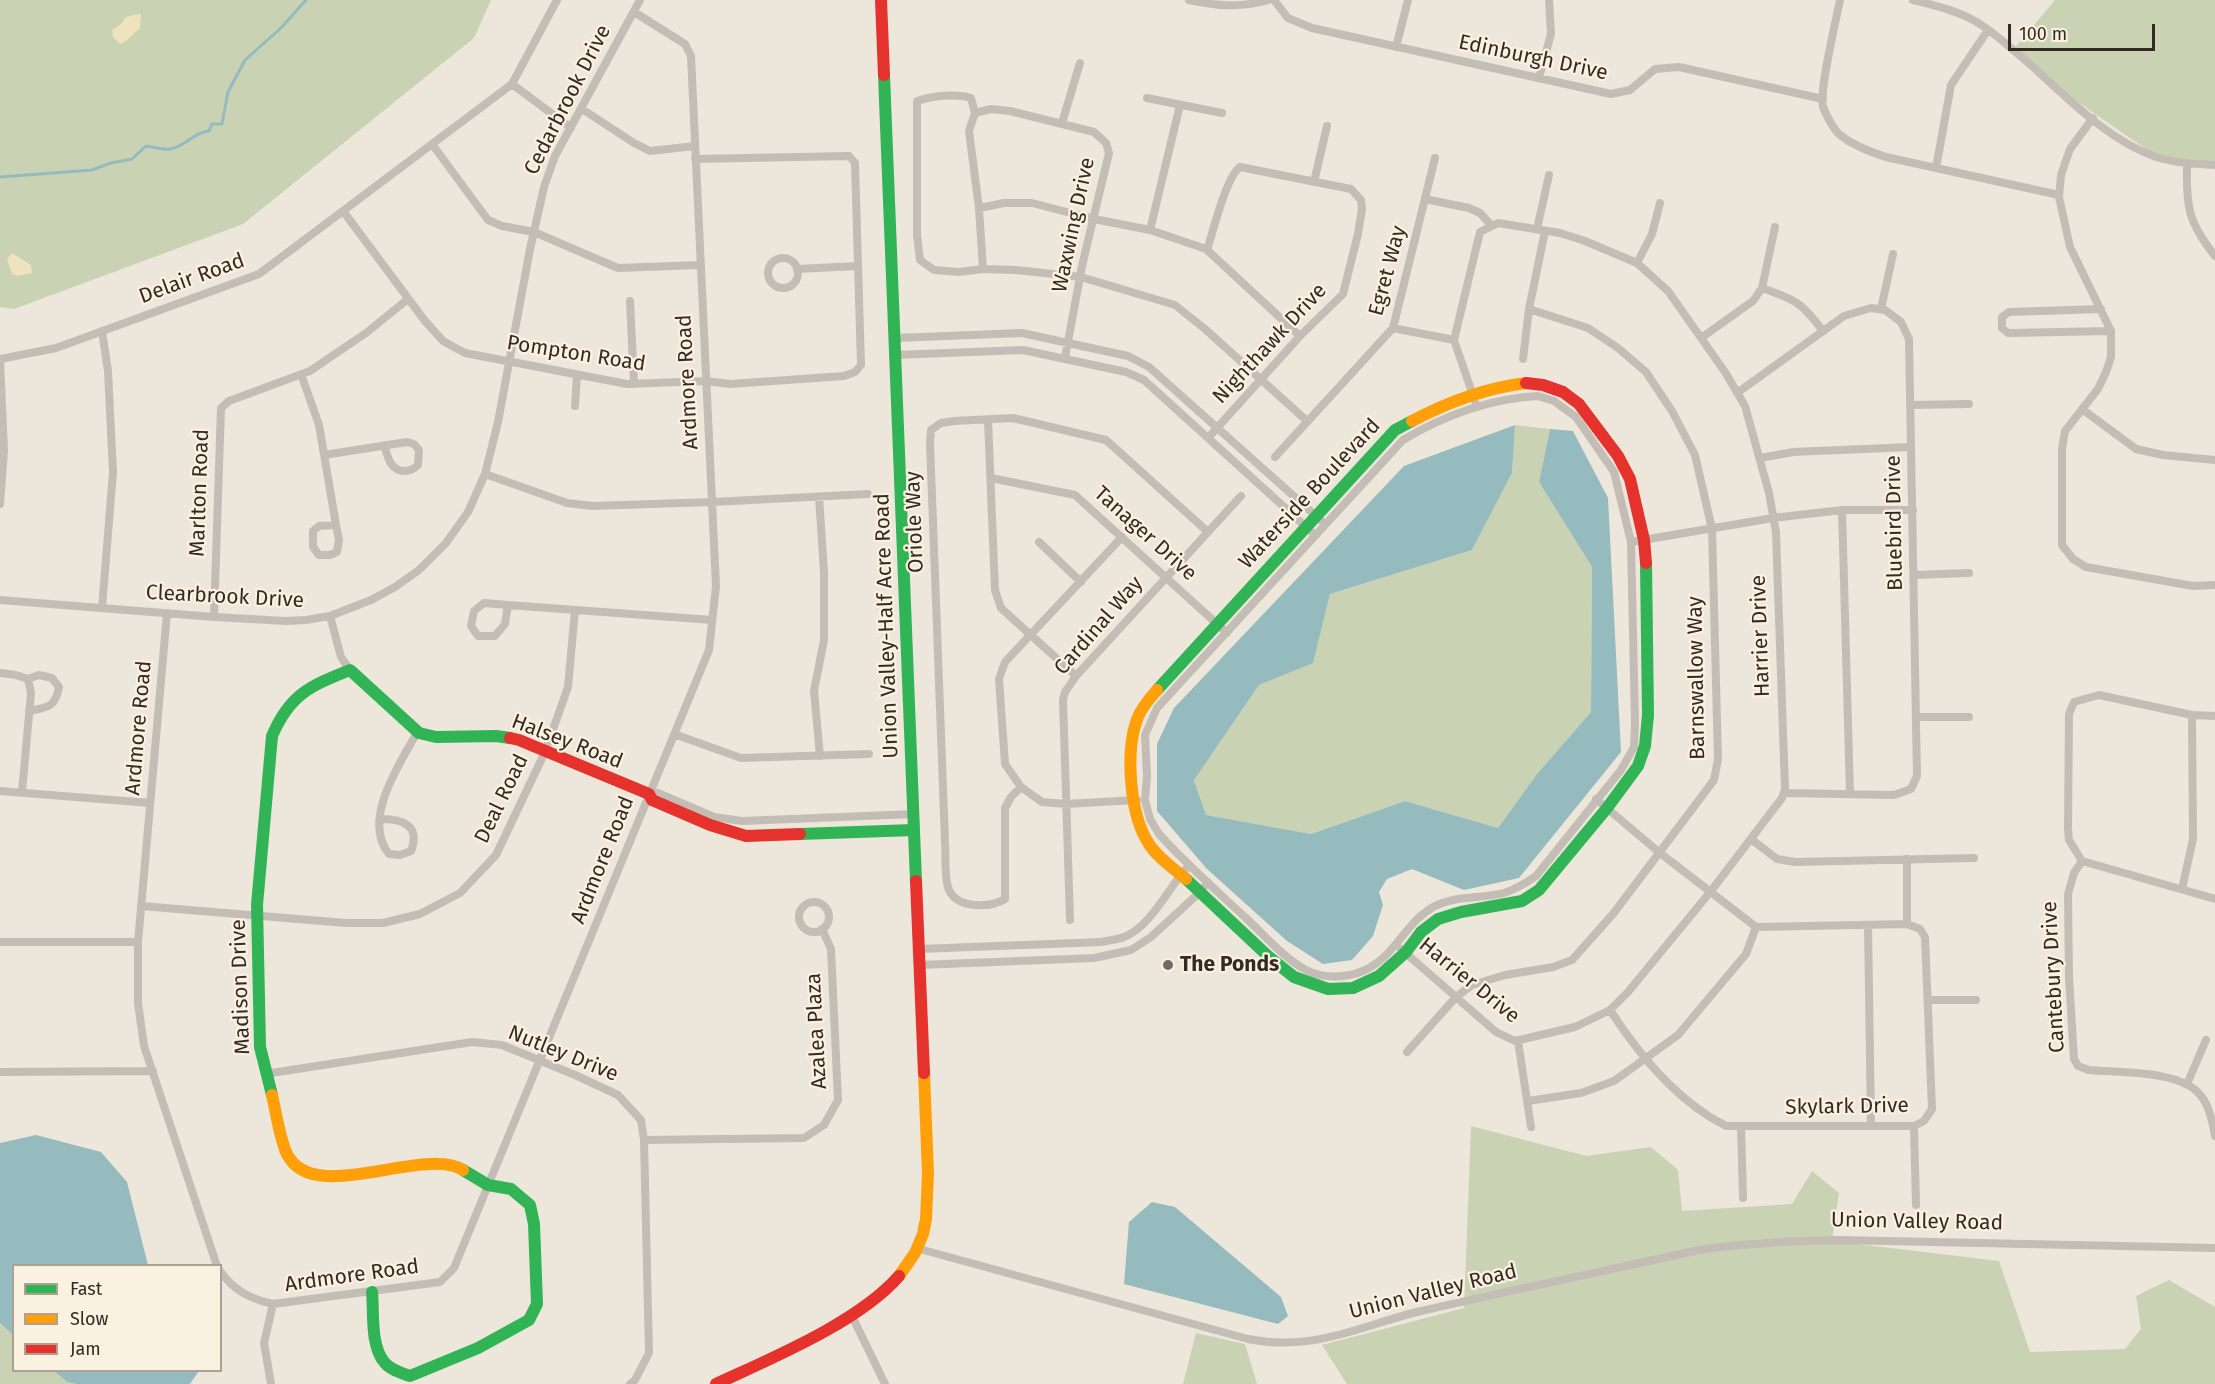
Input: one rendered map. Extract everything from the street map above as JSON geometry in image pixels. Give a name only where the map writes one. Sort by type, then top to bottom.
[{"type":"street","points":[[557,0],[512,84],[571,128]]},
{"type":"street","name":"Cedarbrook Drive","points":[[510,362],[534,232],[544,187],[555,156],[640,0]]},
{"type":"street","name":"Union Valley-Half Acre Road","points":[[881,0],[928,1174],[927,1217],[916,1248]]},
{"type":"street","points":[[1189,0],[1214,6],[1254,4],[1269,0]]},
{"type":"street","name":"Edinburgh Drive","points":[[1274,0],[1288,18],[1312,28],[1611,94],[1630,90],[1655,69],[1679,68],[1823,99]]},
{"type":"street","points":[[1396,46],[1403,12],[1408,0]]},
{"type":"street","points":[[1539,78],[1551,34],[1549,0]]},
{"type":"street","points":[[1840,0],[1823,99],[1823,107],[1838,134],[1860,148],[1886,157],[2059,195]]},
{"type":"street","points":[[1913,0],[1964,16],[1988,30],[2122,140],[2155,156],[2187,164],[2215,165]]},
{"type":"street","name":"Ardmore Road","points":[[222,1274],[230,1285],[254,1300],[273,1305],[440,1282],[454,1268],[709,650],[716,586],[691,56],[685,44],[634,12]]},
{"type":"street","points":[[1936,168],[1951,85],[1988,30]]},
{"type":"street","points":[[1062,123],[1080,63]]},
{"type":"street","name":"Delair Road","points":[[0,359],[56,348],[259,274],[512,84]]},
{"type":"street","points":[[983,269],[979,208],[969,130],[975,113],[971,98],[964,96],[924,98],[917,101],[916,207],[920,260],[934,270],[959,272],[983,269],[1016,270],[1081,277],[1175,305],[1205,328],[1307,422]]},
{"type":"street","points":[[1147,98],[1222,112]]},
{"type":"street","points":[[1150,230],[1180,105]]},
{"type":"street","points":[[582,109],[650,151],[695,147]]},
{"type":"street","name":"Waxwing Drive","points":[[975,113],[991,110],[1010,111],[1094,132],[1106,143],[1109,153],[1065,358]]},
{"type":"street","points":[[2093,118],[2070,149],[2061,175],[2059,195],[2070,247],[2111,331],[2111,357],[2098,389],[2065,431],[2062,449],[2062,545],[2073,559],[2086,567],[2193,586],[2215,585]]},
{"type":"street","points":[[1314,182],[1328,126]]},
{"type":"street","points":[[432,144],[488,220],[501,226],[534,232],[618,268],[700,265]]},
{"type":"street","name":"Pompton Road","points":[[343,211],[408,299],[443,341],[465,353],[634,384],[706,381],[730,384],[844,376],[855,372],[861,365],[855,163],[849,156],[695,159]]},
{"type":"street","name":"Egret Way","points":[[1275,457],[1393,328],[1435,158]]},
{"type":"street","points":[[2187,164],[2187,200],[2191,219],[2201,238],[2215,256]]},
{"type":"street","name":"Nighthawk Drive","points":[[1207,250],[1229,184],[1235,171],[1240,167],[1351,189],[1360,200],[1362,209],[1358,234],[1343,294],[1300,336],[1208,438]]},
{"type":"street","points":[[1523,359],[1549,175]]},
{"type":"street","points":[[1425,199],[1469,208],[1480,213],[1492,226],[1480,232],[1454,340],[1475,401]]},
{"type":"street","points":[[1637,263],[1652,234],[1660,202]]},
{"type":"street","points":[[979,208],[1004,203],[1032,203],[1150,230],[1207,250],[1300,336]]},
{"type":"street","name":"Harrier Drive","points":[[1401,949],[1496,1032],[1518,1041],[1575,1027],[1610,1010],[1628,992],[1711,891],[1784,793],[1776,544],[1769,493],[1745,406],[1668,291],[1637,263],[1585,241],[1541,230],[1498,223],[1492,226]]},
{"type":"street","points":[[1701,338],[1753,301],[1762,288],[1775,227]]},
{"type":"street","points":[[1737,393],[1844,315],[1871,308],[1881,309],[1893,254]]},
{"type":"street","points":[[797,269],[857,266]]},
{"type":"street","points":[[1762,288],[1793,299],[1807,310],[1822,331]]},
{"type":"street","name":"Marlton Road","points":[[214,617],[221,408],[229,401],[310,371],[366,333],[408,299]]},
{"type":"street","points":[[630,301],[634,384]]},
{"type":"street","name":"Barnswallow Way","points":[[1407,1052],[1456,998],[1472,985],[1505,975],[1552,967],[1572,960],[1613,914],[1714,780],[1718,759],[1712,529],[1695,455],[1672,411],[1646,372],[1618,348],[1588,328],[1529,309]]},
{"type":"street","name":"Bluebird Drive","points":[[1784,793],[1894,795],[1911,789],[1917,776],[1909,339],[1901,322],[1881,309]]},
{"type":"street","points":[[2101,309],[2009,312],[2002,317],[2002,328],[2008,333],[2111,331]]},
{"type":"street","points":[[1393,328],[1454,340]]},
{"type":"street","points":[[102,331],[108,371],[113,472],[102,608]]},
{"type":"street","points":[[895,338],[1022,333],[1128,356],[1149,367],[1326,524]]},
{"type":"street","points":[[953,353],[954,336]]},
{"type":"street","points":[[895,354],[1023,350],[1126,372],[1144,380],[1315,535]]},
{"type":"street","points":[[0,359],[4,451],[0,504]]},
{"type":"street","name":"Clearbrook Drive","points":[[0,600],[286,621],[330,616],[372,600],[419,570],[446,543],[468,512],[485,474],[510,362]]},
{"type":"street","points":[[301,374],[319,425],[336,525]]},
{"type":"street","points":[[575,406],[577,375]]},
{"type":"street","name":"Waterside Boulevard","points":[[1139,800],[1148,776],[1145,735],[1157,708],[1403,440],[1507,384],[1543,385],[1563,392],[1579,404],[1618,456],[1630,479],[1638,541],[1648,715],[1645,746],[1638,766],[1607,808],[1539,890],[1522,901],[1438,919],[1401,949],[1379,976],[1353,988],[1328,989],[1294,977],[1269,957],[1149,845],[1139,825],[1139,800],[1132,740],[1136,721],[1144,705],[1395,430],[1413,419],[1475,401]]},
{"type":"street","points":[[1911,405],[1969,404]]},
{"type":"street","points":[[2082,410],[2136,449],[2163,455],[2215,460]]},
{"type":"street","name":"Oriole Way","points":[[1021,787],[1011,797],[1005,808],[1005,899],[982,905],[967,904],[956,898],[948,889],[931,430],[940,423],[954,420],[1013,418],[1106,441],[1208,532]]},
{"type":"street","points":[[988,420],[995,590],[1001,608],[1076,676]]},
{"type":"street","points":[[324,455],[384,445],[407,442],[414,444],[420,454],[418,465],[410,470],[397,470],[391,464],[384,445]]},
{"type":"street","points":[[1760,458],[1793,452],[1911,447]]},
{"type":"street","points":[[485,474],[567,503],[592,506],[868,494]]},
{"type":"street","name":"Tanager Drive","points":[[991,478],[1075,495],[1227,633]]},
{"type":"street","name":"Cardinal Way","points":[[1070,920],[1063,700],[1065,692],[1076,676],[1241,496]]},
{"type":"street","points":[[819,497],[824,572],[824,640],[814,691],[820,756]]},
{"type":"street","points":[[1638,541],[1773,518],[1842,510],[1912,510]]},
{"type":"street","points":[[1842,510],[1850,795]]},
{"type":"street","points":[[1122,537],[1005,662],[999,679],[1005,764],[1021,787],[1042,802],[1066,804],[1139,800]]},
{"type":"street","name":"Waterside Boulevard","points":[[1139,800],[1158,834],[1276,947],[1306,970],[1328,976],[1345,976],[1364,970],[1391,952],[1401,949],[1416,920],[1434,907],[1459,899],[1503,893],[1521,886],[1536,876],[1621,770],[1634,747],[1638,541]]},
{"type":"street","points":[[1039,542],[1082,582]]},
{"type":"street","points":[[1914,575],[1969,573]]},
{"type":"street","points":[[508,605],[505,624],[495,636],[478,636],[471,626],[474,610],[484,603],[712,620]]},
{"type":"street","name":"Deal Road","points":[[141,906],[346,923],[383,923],[420,914],[460,893],[496,855],[544,752],[568,687],[575,610]]},
{"type":"street","name":"Ardmore Road","points":[[167,614],[138,942],[138,1004],[144,1046],[216,1264]]},
{"type":"street","points":[[330,616],[341,657],[350,670],[418,731],[386,788],[381,819],[382,845],[389,854],[400,855],[411,851],[414,843],[408,824],[399,819],[381,819]]},
{"type":"street","name":"Madison Drive","points":[[350,670],[313,685],[283,712],[272,736],[257,916],[260,1047],[287,1154],[297,1167],[314,1176],[332,1176],[433,1164],[459,1167],[488,1185],[512,1189],[530,1205],[534,1224],[537,1304],[529,1320],[478,1348],[410,1376],[398,1373],[384,1362],[378,1352],[372,1292]]},
{"type":"street","points":[[0,674],[16,675],[28,679],[39,675],[52,678],[58,687],[57,698],[50,707],[29,711]]},
{"type":"street","points":[[22,792],[31,693],[28,679]]},
{"type":"street","points":[[2215,716],[2192,716],[2099,695],[2074,702],[2069,714],[2068,828],[2069,840],[2082,861],[2215,898]]},
{"type":"street","points":[[2182,889],[2193,839],[2192,716]]},
{"type":"street","points":[[1916,717],[1969,717]]},
{"type":"street","name":"Halsey Road","points":[[418,731],[436,737],[496,736],[519,740],[649,795],[658,793],[714,817],[742,821],[914,813]]},
{"type":"street","points":[[674,734],[741,758],[869,754]]},
{"type":"street","points":[[0,790],[150,803]]},
{"type":"street","name":"Halsey Road","points":[[649,795],[652,800],[710,825],[746,836],[915,830]]},
{"type":"street","points":[[1596,799],[1660,853],[1756,927],[1907,924],[1907,860]]},
{"type":"street","points":[[837,817],[834,826],[839,833]]},
{"type":"street","points":[[1751,839],[1777,859],[1795,862],[1974,858]]},
{"type":"street","name":"Cantebury Drive","points":[[2082,861],[2074,873],[2068,894],[2069,977],[2074,1059],[2078,1066],[2090,1070],[2167,1077],[2187,1084]]},
{"type":"street","points":[[919,949],[1101,942],[1126,937],[1160,905],[1189,865]]},
{"type":"street","points":[[920,965],[1094,958],[1131,950],[1151,937],[1208,882]]},
{"type":"street","points":[[1868,924],[1871,1125]]},
{"type":"street","name":"Skylark Drive","points":[[1610,1010],[1646,1059],[1675,1088],[1710,1118],[1726,1126],[1914,1126],[1924,1121],[1932,1109],[1929,1000],[1925,937],[1920,929],[1907,924]]},
{"type":"street","points":[[1528,1101],[1581,1093],[1614,1081],[1678,1035],[1746,954],[1756,927]]},
{"type":"street","name":"Azalea Plaza","points":[[645,1140],[804,1138],[824,1125],[838,1100],[831,949],[822,929]]},
{"type":"street","points":[[0,942],[138,942]]},
{"type":"street","points":[[1929,1000],[1976,1000]]},
{"type":"street","points":[[2206,1040],[2187,1084],[2203,1097],[2215,1136]]},
{"type":"street","points":[[1518,1041],[1531,1127]]},
{"type":"street","name":"Nutley Drive","points":[[266,1074],[472,1042],[502,1046],[540,1060],[618,1095],[641,1120],[645,1140],[649,1353],[635,1380],[630,1384]]},
{"type":"street","points":[[0,1072],[153,1071]]},
{"type":"street","points":[[1741,1126],[1743,1198]]},
{"type":"street","points":[[1914,1126],[1916,1205]]},
{"type":"street","name":"Union Valley Road","points":[[916,1248],[1248,1339],[1296,1343],[1326,1339],[1415,1313],[1729,1245],[1838,1240],[2215,1248]]},
{"type":"street","points":[[716,1384],[852,1316],[873,1302],[904,1270],[916,1248]]},
{"type":"street","points":[[271,1384],[264,1343],[273,1305]]},
{"type":"street","points":[[852,1316],[885,1384]]},
{"type":"green space","points":[[0,0],[491,0],[474,38],[243,224],[14,309],[0,307]]},
{"type":"green space","points":[[2055,0],[2215,0],[2215,162],[2163,161],[2042,77],[2013,50]]},
{"type":"green space","points":[[1515,425],[1550,429],[1539,482],[1592,567],[1591,712],[1537,774],[1498,828],[1405,801],[1311,834],[1206,815],[1194,779],[1259,685],[1313,662],[1330,594],[1472,550],[1512,473]]},
{"type":"green space","points":[[1471,1126],[1586,1156],[1651,1147],[1678,1170],[1682,1211],[1792,1204],[1812,1171],[1839,1193],[1832,1241],[1999,1261],[2030,1352],[2125,1349],[2141,1329],[2136,1296],[2169,1280],[2215,1307],[2215,1384],[1347,1384],[1322,1345],[1464,1308]]},
{"type":"green space","points":[[0,1323],[12,1334],[12,1372],[55,1372],[67,1382],[76,1384],[0,1384]]},
{"type":"green space","points":[[1196,1333],[1245,1344],[1257,1384],[1183,1384]]},
{"type":"sand","points":[[141,14],[140,28],[120,44],[113,37],[112,30],[126,17]]},
{"type":"sand","points":[[12,253],[31,265],[32,273],[17,276],[12,274],[7,259]]},
{"type":"water","points":[[1515,425],[1512,473],[1472,550],[1330,594],[1313,663],[1259,685],[1194,780],[1206,815],[1311,834],[1405,801],[1498,828],[1537,774],[1591,712],[1592,567],[1539,482],[1550,429],[1573,431],[1608,498],[1621,752],[1519,878],[1464,890],[1412,869],[1387,879],[1379,892],[1383,905],[1373,936],[1352,960],[1323,964],[1287,941],[1207,869],[1157,811],[1157,744],[1174,708],[1404,466]]},
{"type":"water","points":[[36,1135],[101,1152],[127,1182],[148,1264],[12,1264],[12,1334],[0,1323],[0,1143]]},
{"type":"water","points":[[1152,1202],[1175,1207],[1281,1297],[1288,1316],[1278,1324],[1124,1284],[1129,1222]]},
{"type":"water","points":[[55,1372],[198,1372],[190,1384],[76,1384],[67,1382]]},
{"type":"waterway","points":[[0,177],[92,170],[132,159],[146,146],[175,148],[209,131],[212,124],[222,124],[228,92],[245,60],[281,28],[306,0]]},
{"type":"traffic: fast","points":[[884,75],[916,881]]},
{"type":"traffic: fast","points":[[1157,690],[1395,430],[1412,421]]},
{"type":"traffic: fast","points":[[1186,879],[1269,957],[1294,977],[1328,989],[1353,988],[1379,976],[1406,952],[1421,932],[1438,919],[1461,912],[1522,901],[1539,890],[1607,808],[1638,766],[1645,746],[1648,715],[1646,563]]},
{"type":"traffic: fast","points":[[272,1095],[260,1047],[257,905],[272,736],[286,710],[312,687],[350,670],[419,733],[436,737],[496,736],[510,738]]},
{"type":"traffic: fast","points":[[800,834],[914,830]]},
{"type":"traffic: fast","points":[[372,1292],[375,1339],[380,1356],[390,1368],[410,1376],[478,1348],[529,1320],[537,1304],[534,1224],[530,1205],[511,1189],[488,1185],[463,1170]]},
{"type":"traffic: slow","points":[[1412,421],[1467,397],[1496,388],[1526,383]]},
{"type":"traffic: slow","points":[[1157,690],[1146,703],[1134,730],[1130,763],[1133,799],[1142,831],[1152,849],[1186,879]]},
{"type":"traffic: slow","points":[[899,1276],[915,1253],[926,1219],[928,1174],[924,1073]]},
{"type":"traffic: slow","points":[[272,1095],[280,1134],[287,1154],[300,1169],[320,1175],[344,1176],[422,1164],[445,1164],[463,1170]]},
{"type":"traffic: jam","points":[[881,0],[884,75]]},
{"type":"traffic: jam","points":[[1526,383],[1543,385],[1563,392],[1579,404],[1618,456],[1630,479],[1644,540],[1646,563]]},
{"type":"traffic: jam","points":[[510,738],[649,794],[652,800],[710,825],[746,836],[800,834]]},
{"type":"traffic: jam","points":[[916,881],[924,1073]]},
{"type":"traffic: jam","points":[[716,1384],[788,1351],[838,1324],[882,1293],[899,1276]]},
{"type":"place","name":"The Ponds","points":[[1168,965]]}]
